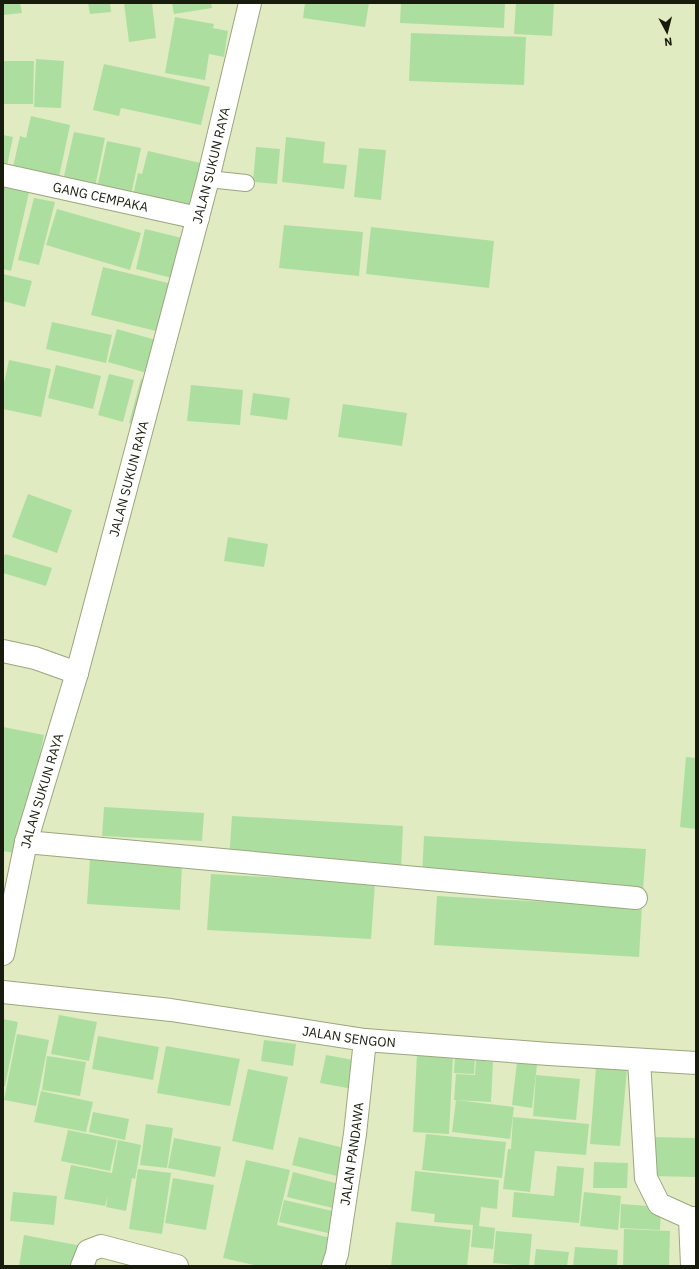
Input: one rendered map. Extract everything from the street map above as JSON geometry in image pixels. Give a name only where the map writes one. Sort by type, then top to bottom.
[{"type":"street","name":"JALAN SUKUN RAYA","points":[[3,954],[26,842],[77,673],[198,218],[250,3]]},
{"type":"street","name":"GANG CEMPAKA","points":[[3,175],[198,218]]},
{"type":"street","points":[[3,651],[35,658],[77,673]]},
{"type":"street","points":[[26,842],[636,898]]},
{"type":"street","name":"JALAN SENGON","points":[[3,992],[171,1010],[365,1040],[696,1063]]},
{"type":"street","name":"JALAN PANDAWA","points":[[333,1266],[337,1254],[355,1134],[365,1040]]},
{"type":"street","points":[[639,1060],[646,1178],[659,1204],[693,1218],[692,1266]]},
{"type":"street","points":[[82,1266],[88,1251],[101,1246],[177,1266]]},
{"type":"lane","points":[[208,178],[246,183]]},
{"type":"building","points":[[3,3],[20,3],[22,13],[3,15]]},
{"type":"building","points":[[88,3],[110,3],[111,12],[90,14]]},
{"type":"building","points":[[124,3],[152,3],[156,38],[129,42]]},
{"type":"building","points":[[172,3],[211,3],[212,8],[174,14]]},
{"type":"building","points":[[305,3],[369,3],[365,27],[303,18]]},
{"type":"building","points":[[401,3],[505,3],[504,28],[400,23]]},
{"type":"building","points":[[516,3],[554,3],[552,36],[514,34]]},
{"type":"building","points":[[175,17],[214,24],[213,28],[228,31],[224,57],[209,54],[205,80],[165,73]]},
{"type":"building","points":[[411,33],[526,37],[524,85],[409,81]]},
{"type":"building","points":[[36,59],[64,61],[61,108],[34,107]]},
{"type":"building","points":[[3,61],[34,61],[33,104],[3,104]]},
{"type":"building","points":[[104,64],[210,87],[201,125],[121,108],[119,116],[93,110]]},
{"type":"building","points":[[31,116],[70,125],[59,177],[13,167],[20,136],[26,138]]},
{"type":"building","points":[[74,132],[105,138],[94,192],[62,185]]},
{"type":"building","points":[[3,135],[13,137],[6,171],[3,170]]},
{"type":"building","points":[[286,137],[325,142],[323,163],[347,165],[344,189],[282,182]]},
{"type":"building","points":[[107,141],[141,148],[130,200],[96,193]]},
{"type":"building","points":[[256,147],[280,149],[277,184],[253,182]]},
{"type":"building","points":[[359,148],[386,150],[381,200],[354,197]]},
{"type":"building","points":[[148,151],[205,164],[194,214],[132,200],[138,173],[142,174]]},
{"type":"building","points":[[3,182],[30,188],[11,271],[3,269]]},
{"type":"building","points":[[34,198],[55,202],[39,265],[18,260]]},
{"type":"building","points":[[57,209],[141,233],[130,270],[46,245]]},
{"type":"building","points":[[284,225],[363,232],[359,276],[279,268]]},
{"type":"building","points":[[371,227],[494,241],[489,288],[366,274]]},
{"type":"building","points":[[145,229],[182,238],[172,278],[136,269]]},
{"type":"building","points":[[103,267],[172,284],[160,332],[91,315]]},
{"type":"building","points":[[3,274],[32,281],[25,307],[3,301]]},
{"type":"building","points":[[52,322],[112,335],[106,363],[46,349]]},
{"type":"building","points":[[117,329],[156,340],[147,373],[108,362]]},
{"type":"building","points":[[9,360],[51,369],[41,417],[3,409],[3,388]]},
{"type":"building","points":[[56,365],[101,376],[93,409],[48,398]]},
{"type":"building","points":[[109,374],[134,380],[123,422],[98,415]]},
{"type":"building","points":[[141,379],[152,382],[139,426],[129,423]]},
{"type":"building","points":[[191,385],[243,390],[240,425],[187,421]]},
{"type":"building","points":[[253,393],[290,398],[287,420],[250,415]]},
{"type":"building","points":[[343,404],[407,413],[402,446],[338,437]]},
{"type":"building","points":[[28,494],[72,510],[57,553],[12,537]]},
{"type":"building","points":[[228,537],[268,544],[264,567],[224,561]]},
{"type":"building","points":[[5,554],[52,568],[46,586],[3,573],[3,560]]},
{"type":"building","points":[[3,727],[44,735],[20,854],[3,851]]},
{"type":"building","points":[[686,757],[696,758],[696,829],[680,827]]},
{"type":"building","points":[[104,807],[204,813],[202,841],[102,836]]},
{"type":"building","points":[[232,816],[403,826],[401,870],[229,860]]},
{"type":"building","points":[[424,836],[646,849],[643,890],[422,877]]},
{"type":"building","points":[[90,859],[182,865],[180,910],[87,904]]},
{"type":"building","points":[[211,874],[375,883],[371,939],[207,930]]},
{"type":"building","points":[[437,896],[642,907],[639,957],[434,945]]},
{"type":"building","points":[[59,1015],[97,1022],[89,1061],[51,1054]]},
{"type":"building","points":[[3,1019],[18,1022],[5,1086],[3,1086]]},
{"type":"building","points":[[17,1034],[49,1040],[36,1106],[4,1100]]},
{"type":"building","points":[[98,1036],[159,1047],[153,1080],[92,1069]]},
{"type":"building","points":[[264,1040],[296,1044],[293,1066],[261,1061]]},
{"type":"building","points":[[166,1046],[240,1059],[230,1106],[157,1093]]},
{"type":"building","points":[[417,1054],[453,1056],[449,1134],[413,1132]]},
{"type":"building","points":[[326,1055],[359,1061],[353,1089],[320,1083]]},
{"type":"building","points":[[455,1055],[475,1056],[474,1074],[454,1073]]},
{"type":"building","points":[[47,1056],[86,1062],[80,1096],[42,1090]]},
{"type":"building","points":[[476,1060],[493,1062],[491,1102],[454,1100],[456,1074],[475,1075]]},
{"type":"building","points":[[517,1062],[537,1065],[532,1108],[512,1105]]},
{"type":"building","points":[[596,1067],[627,1070],[620,1146],[590,1144]]},
{"type":"building","points":[[248,1069],[288,1077],[273,1150],[232,1141]]},
{"type":"building","points":[[536,1075],[580,1079],[576,1120],[533,1116]]},
{"type":"building","points":[[41,1091],[93,1102],[86,1132],[34,1122]]},
{"type":"building","points":[[456,1100],[514,1107],[510,1139],[452,1132]]},
{"type":"building","points":[[93,1112],[129,1119],[125,1140],[89,1132]]},
{"type":"building","points":[[513,1117],[589,1124],[586,1155],[535,1151],[530,1192],[503,1189],[508,1149],[511,1149]]},
{"type":"building","points":[[146,1124],[173,1128],[167,1168],[140,1165]]},
{"type":"building","points":[[68,1130],[117,1140],[110,1171],[61,1161]]},
{"type":"building","points":[[426,1134],[506,1142],[502,1178],[422,1170]]},
{"type":"building","points":[[299,1137],[344,1148],[337,1176],[292,1165]]},
{"type":"building","points":[[652,1137],[696,1138],[695,1177],[651,1176]]},
{"type":"building","points":[[174,1138],[221,1147],[215,1177],[168,1168]]},
{"type":"building","points":[[118,1140],[141,1145],[135,1179],[132,1178],[126,1211],[106,1207],[108,1196],[105,1206],[64,1199],[71,1165],[112,1173]]},
{"type":"building","points":[[246,1160],[290,1170],[277,1225],[335,1239],[329,1266],[258,1266],[223,1258]]},
{"type":"building","points":[[594,1162],[628,1163],[627,1188],[593,1188]]},
{"type":"building","points":[[557,1166],[584,1168],[579,1223],[512,1217],[514,1192],[554,1196]]},
{"type":"building","points":[[138,1169],[171,1173],[162,1234],[129,1229]]},
{"type":"building","points":[[415,1171],[499,1180],[497,1209],[481,1207],[479,1226],[495,1228],[493,1249],[471,1247],[473,1225],[434,1222],[435,1214],[411,1211]]},
{"type":"building","points":[[293,1172],[343,1185],[337,1209],[287,1197]]},
{"type":"building","points":[[173,1178],[214,1185],[206,1230],[165,1223]]},
{"type":"building","points":[[13,1192],[57,1196],[54,1225],[10,1221]]},
{"type":"building","points":[[584,1192],[621,1196],[618,1230],[580,1226]]},
{"type":"building","points":[[284,1200],[337,1212],[332,1234],[279,1222]]},
{"type":"building","points":[[621,1204],[661,1207],[660,1230],[620,1228]]},
{"type":"building","points":[[396,1222],[471,1230],[467,1266],[391,1266]]},
{"type":"building","points":[[624,1229],[670,1231],[669,1266],[623,1266]]},
{"type":"building","points":[[496,1231],[532,1234],[529,1266],[493,1263]]},
{"type":"building","points":[[24,1235],[82,1246],[78,1266],[19,1266]]},
{"type":"building","points":[[575,1247],[618,1250],[617,1266],[573,1266]]},
{"type":"building","points":[[536,1249],[569,1252],[567,1266],[534,1266]]}]
